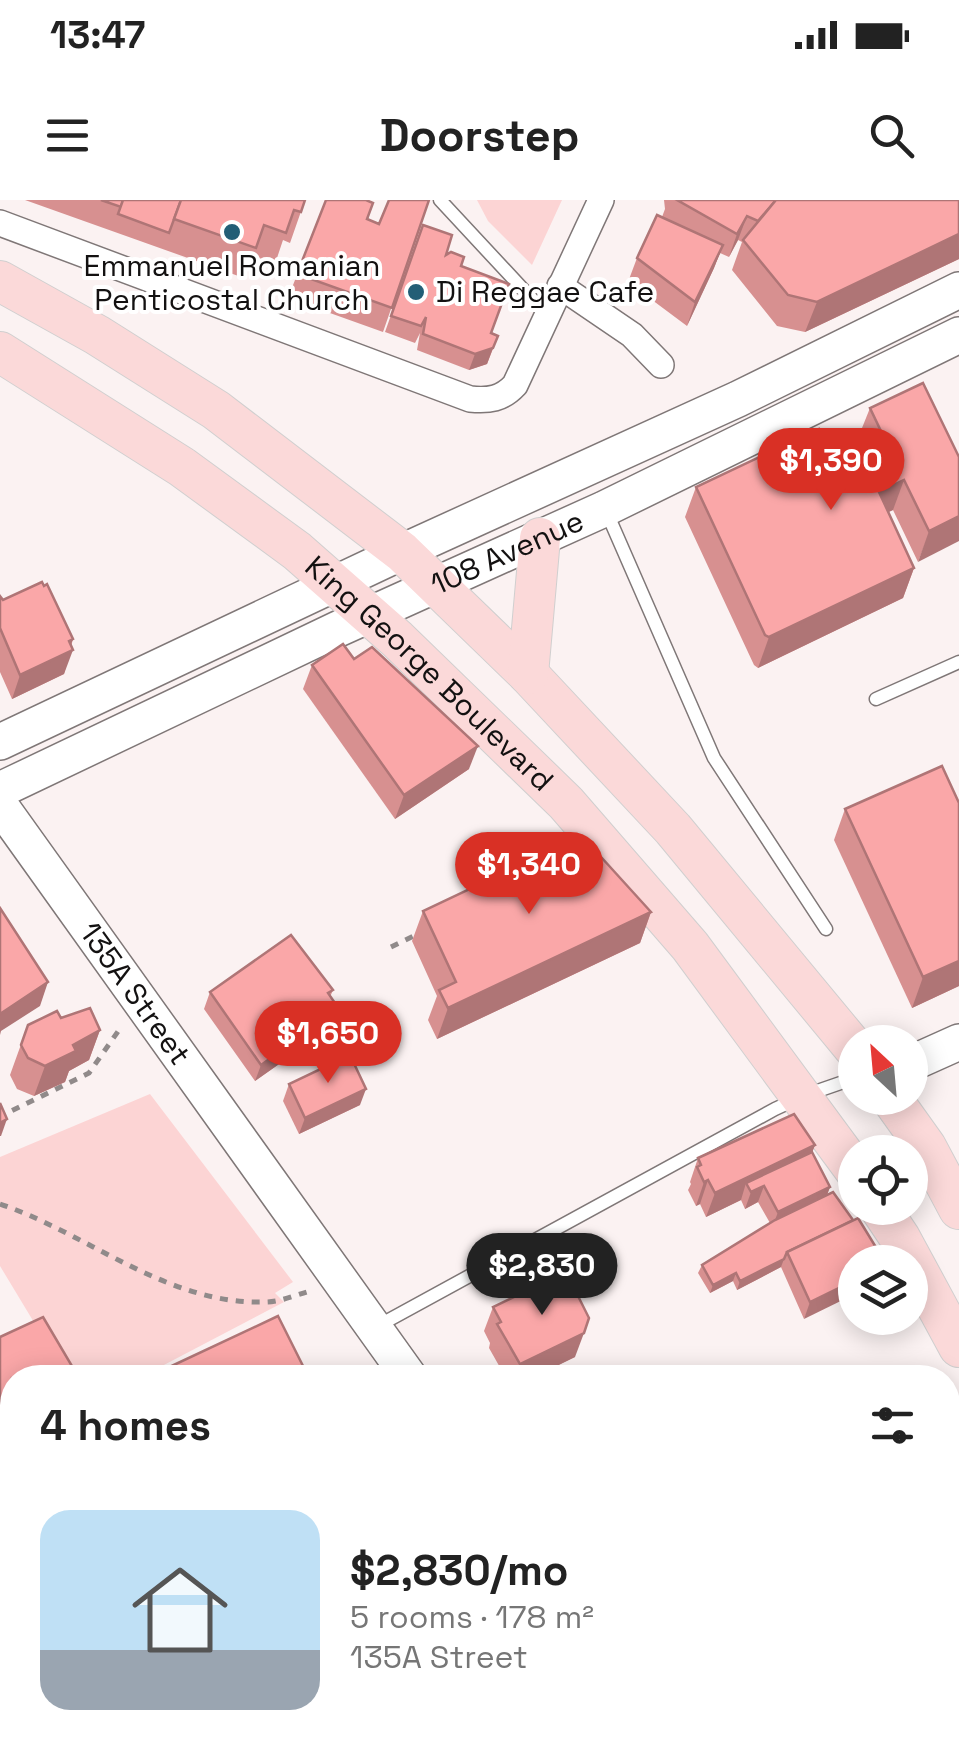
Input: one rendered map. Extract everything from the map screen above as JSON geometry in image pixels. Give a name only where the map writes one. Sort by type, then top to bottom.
[{"type":"main road","name":"King George Boulevard","points":[[0,281],[98,335],[216,410],[402,552],[528,674],[711,873],[838,1029]]},
{"type":"main road","name":"108 Avenue","points":[[0,742],[738,399],[959,290]]},
{"type":"main road","name":"108 Avenue","points":[[0,790],[604,508],[959,335]]},
{"type":"main road","name":"King George Boulevard","points":[[0,352],[182,468],[337,583],[370,614],[566,803],[690,946],[838,1146]]},
{"type":"main road","points":[[528,674],[540,538]]},
{"type":"main road","name":"135A Street","points":[[0,805],[401,1365]]},
{"type":"main road","points":[[928,1056],[959,1042]]},
{"type":"main road","points":[[903,1115],[926,1147],[959,1209]]},
{"type":"main road","points":[[891,1225],[959,1347]]},
{"type":"street","points":[[0,223],[470,399],[498,398],[515,385],[601,200]]},
{"type":"street","points":[[560,286],[632,335],[661,364]]},
{"type":"lane","points":[[440,200],[546,314]]},
{"type":"lane","points":[[604,508],[714,758],[826,930]]},
{"type":"lane","points":[[876,699],[959,662]]},
{"type":"lane","points":[[374,1328],[802,1096],[838,1084]]},
{"type":"path","points":[[505,892],[494,870],[560,844]]},
{"type":"path","points":[[391,947],[424,932]]},
{"type":"path","points":[[0,1110],[3,1116],[89,1073],[119,1030]]},
{"type":"path","points":[[0,1204],[202,1295],[269,1302],[311,1291]]},
{"type":"shaded area","points":[[477,200],[562,200],[532,265],[488,221]]},
{"type":"shaded area","points":[[150,1094],[293,1282],[275,1293],[284,1302],[164,1365],[60,1365],[0,1266],[0,1157]]},
{"type":"building","points":[[101,200],[123,200],[121,207]]},
{"type":"building","points":[[123,200],[181,200],[169,233],[118,214]]},
{"type":"building","points":[[181,200],[305,200],[301,212],[294,210],[286,233],[264,225],[256,248],[174,219]]},
{"type":"building","points":[[326,200],[373,203],[367,219],[379,224],[389,200],[429,200],[392,308],[297,274]]},
{"type":"building","points":[[677,200],[776,200],[758,221],[747,216],[737,234]]},
{"type":"building","points":[[776,200],[959,200],[959,234],[817,302],[788,295],[743,240]]},
{"type":"building","points":[[657,215],[723,245],[695,302],[637,258]]},
{"type":"building","points":[[423,225],[452,235],[446,255],[451,252],[464,257],[461,266],[509,284],[491,333],[498,336],[493,348],[475,354],[423,334],[426,317],[421,326],[391,316]]},
{"type":"building","points":[[923,383],[959,457],[959,516],[929,531],[904,480],[879,492],[914,568],[769,637],[765,635],[696,487],[819,429],[838,469],[888,446],[870,408]]},
{"type":"building","points":[[42,582],[47,584],[73,639],[69,641],[73,650],[20,675],[0,628],[0,596],[3,600]]},
{"type":"building","points":[[343,644],[354,659],[372,647],[478,746],[404,795],[312,665]]},
{"type":"building","points":[[942,766],[959,803],[959,961],[923,977],[845,809]]},
{"type":"building","points":[[582,836],[651,912],[448,1008],[439,990],[456,982],[423,911]]},
{"type":"building","points":[[0,908],[48,982],[0,1014]]},
{"type":"building","points":[[291,935],[333,990],[328,993],[339,1009],[261,1065],[210,992]]},
{"type":"building","points":[[90,1008],[100,1030],[73,1045],[76,1051],[45,1066],[28,1058],[21,1045],[28,1025],[57,1011],[61,1018]]},
{"type":"building","points":[[350,1055],[366,1089],[305,1118],[289,1084]]},
{"type":"building","points":[[0,1103],[7,1119],[0,1123]]},
{"type":"building","points":[[794,1114],[815,1145],[715,1193],[708,1180],[704,1182],[697,1167],[701,1165],[698,1158]]},
{"type":"building","points":[[812,1152],[830,1187],[778,1212],[764,1186],[751,1192],[746,1183]]},
{"type":"building","points":[[833,1192],[838,1199],[838,1225],[843,1225],[740,1281],[736,1273],[713,1285],[702,1265],[775,1220]]},
{"type":"building","points":[[843,1225],[862,1225],[875,1245],[838,1245],[838,1288],[810,1302],[787,1252]]},
{"type":"building","points":[[566,1272],[589,1318],[584,1333],[520,1364],[497,1324],[501,1322],[493,1307]]},
{"type":"building","points":[[278,1316],[302,1365],[174,1365]]},
{"type":"building","points":[[43,1317],[71,1365],[0,1365],[0,1337]]},
{"type":"place","name":"Emmanuel Romanian Penticostal Church","points":[[232,232]]},
{"type":"place","name":"Di Reggae Cafe","points":[[416,292]]}]
